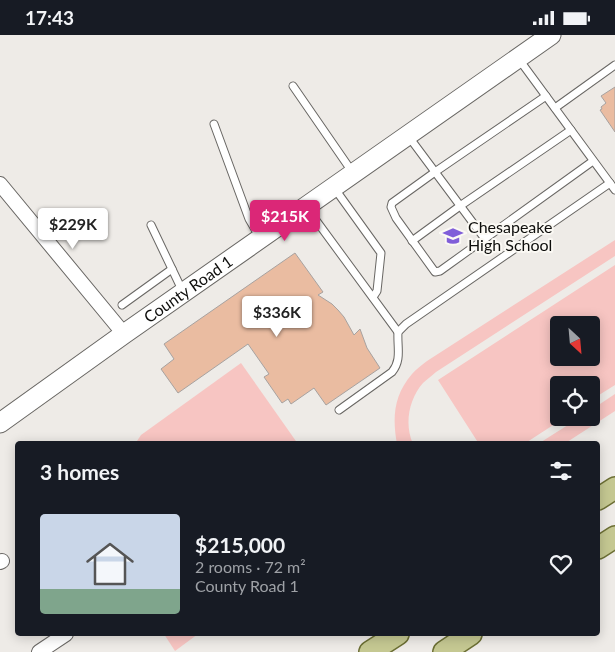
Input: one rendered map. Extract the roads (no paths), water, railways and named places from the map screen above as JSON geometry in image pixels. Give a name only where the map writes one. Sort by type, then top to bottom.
[{"type":"main road","points":[[600,498],[615,488]]},
{"type":"main road","points":[[600,547],[615,537]]},
{"type":"main road","points":[[370,652],[395,636]]},
{"type":"main road","points":[[444,652],[468,636]]},
{"type":"street","name":"County Road 1","points":[[0,423],[550,35]]},
{"type":"street","points":[[0,184],[124,334]]},
{"type":"street","points":[[39,652],[63,636]]},
{"type":"lane","points":[[518,57],[615,190]]},
{"type":"lane","points":[[555,109],[615,65]]},
{"type":"lane","points":[[293,86],[353,173]]},
{"type":"lane","points":[[546,96],[392,203],[391,207],[396,218],[412,241],[435,272],[440,271],[593,161]]},
{"type":"lane","points":[[214,124],[249,219],[261,238]]},
{"type":"lane","points":[[412,241],[571,130]]},
{"type":"lane","points":[[408,135],[485,239]]},
{"type":"lane","points":[[398,332],[406,324],[610,183]]},
{"type":"lane","points":[[334,187],[381,253],[377,291],[373,297]]},
{"type":"lane","points":[[306,206],[398,332],[400,355],[396,368],[339,410]]},
{"type":"lane","points":[[151,225],[184,292]]},
{"type":"lane","points":[[122,305],[172,269]]},
{"type":"place","name":"Chesapeake High School","points":[[453,236]]}]
